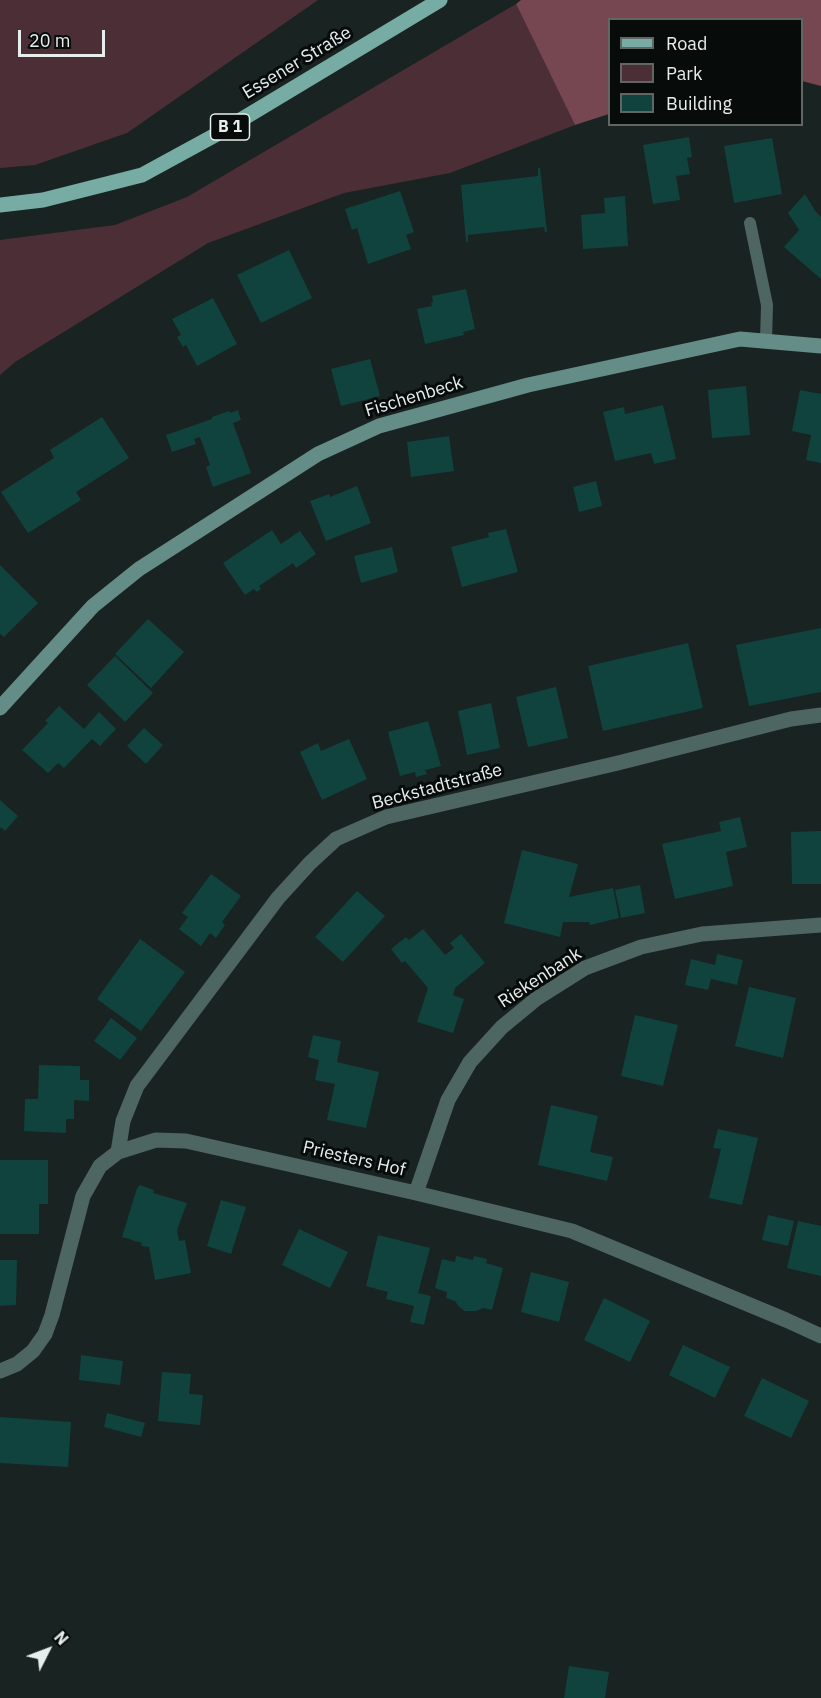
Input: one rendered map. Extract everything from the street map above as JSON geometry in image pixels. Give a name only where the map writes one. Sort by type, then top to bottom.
[{"type":"main road","name":"Essener Straße","points":[[0,205],[43,200],[142,175],[219,133],[440,0]]},
{"type":"street","name":"Fischenbeck","points":[[0,708],[93,606],[139,569],[318,454],[379,426],[528,385],[740,339],[821,346]]},
{"type":"street","name":"Beckstadtstraße","points":[[118,1152],[123,1121],[136,1086],[278,898],[336,839],[386,817],[618,763],[791,719],[821,715]]},
{"type":"street","name":"Riekenbank","points":[[416,1193],[448,1100],[470,1062],[502,1027],[536,999],[585,968],[641,947],[702,934],[821,925]]},
{"type":"street","name":"Priesters Hof","points":[[0,1371],[17,1364],[33,1351],[45,1334],[83,1196],[100,1166],[118,1152],[156,1140],[186,1142],[416,1193],[572,1231],[821,1336]]},
{"type":"lane","points":[[750,223],[767,305],[766,341]]},
{"type":"green space","points":[[0,0],[318,0],[127,133],[35,165],[0,168]]},
{"type":"green space","points":[[516,4],[575,125],[450,173],[344,193],[208,243],[15,362],[0,375],[0,240],[115,225],[187,197]]},
{"type":"shaded area","points":[[521,0],[821,0],[821,86],[803,81],[803,18],[608,18],[608,114],[575,125],[516,4]]},
{"type":"building","points":[[689,137],[692,157],[687,158],[690,174],[676,176],[680,200],[653,204],[643,145]]},
{"type":"building","points":[[772,138],[782,194],[734,203],[724,146]]},
{"type":"building","points":[[538,168],[540,168],[547,232],[544,227],[468,235],[468,242],[466,242],[461,185],[538,176]]},
{"type":"building","points":[[400,191],[414,232],[406,235],[411,249],[368,264],[357,228],[352,230],[345,209]]},
{"type":"building","points":[[805,194],[821,217],[821,279],[784,247],[799,230],[788,213]]},
{"type":"building","points":[[625,196],[628,246],[583,249],[581,215],[605,213],[604,198]]},
{"type":"building","points":[[289,250],[312,298],[261,323],[237,275]]},
{"type":"building","points":[[466,289],[475,329],[463,332],[464,335],[425,344],[417,309],[432,306],[432,296]]},
{"type":"building","points":[[213,298],[237,344],[197,366],[186,345],[183,347],[177,337],[181,335],[172,319]]},
{"type":"building","points":[[370,359],[380,396],[341,406],[331,369]]},
{"type":"building","points":[[746,386],[750,435],[712,438],[708,390]]},
{"type":"building","points":[[800,390],[821,394],[821,463],[806,460],[811,435],[792,431]]},
{"type":"building","points":[[663,405],[676,459],[654,464],[651,453],[615,461],[603,412],[624,407],[625,414]]},
{"type":"building","points":[[238,410],[241,420],[233,423],[251,473],[213,487],[206,467],[210,465],[200,437],[194,439],[196,444],[172,452],[166,435],[229,411],[230,413]]},
{"type":"building","points":[[102,417],[129,458],[76,492],[81,500],[28,533],[1,492],[54,458],[50,450]]},
{"type":"building","points":[[449,436],[454,471],[411,477],[407,442]]},
{"type":"building","points":[[596,481],[602,506],[579,512],[573,487]]},
{"type":"building","points":[[357,486],[371,523],[326,541],[310,501],[329,494],[330,497]]},
{"type":"building","points":[[506,529],[518,572],[462,587],[451,547],[489,537],[488,533]]},
{"type":"building","points":[[272,530],[281,544],[300,531],[316,554],[296,568],[293,563],[259,586],[261,589],[257,592],[254,589],[245,595],[223,563]]},
{"type":"building","points":[[392,547],[398,572],[361,583],[354,556]]},
{"type":"building","points":[[0,565],[38,603],[4,637],[0,634]]},
{"type":"building","points":[[148,619],[184,652],[151,688],[115,654]]},
{"type":"building","points":[[821,628],[821,692],[749,706],[736,645]]},
{"type":"building","points":[[688,643],[703,708],[603,731],[588,666]]},
{"type":"building","points":[[115,656],[153,693],[125,722],[87,685]]},
{"type":"building","points":[[556,687],[568,738],[528,747],[516,697]]},
{"type":"building","points":[[491,703],[500,748],[467,755],[458,711]]},
{"type":"building","points":[[59,706],[84,729],[99,712],[116,729],[100,746],[92,739],[64,768],[58,763],[48,773],[22,750],[48,723],[45,721]]},
{"type":"building","points":[[428,721],[441,766],[425,770],[427,774],[416,777],[415,772],[400,776],[388,732]]},
{"type":"building","points":[[144,728],[163,745],[146,764],[127,746]]},
{"type":"building","points":[[349,739],[367,779],[322,800],[300,752],[318,743],[321,751]]},
{"type":"building","points":[[0,800],[18,816],[5,831],[1,827],[0,829]]},
{"type":"building","points":[[740,817],[747,847],[726,852],[733,886],[675,899],[662,844],[721,831],[719,822]]},
{"type":"building","points":[[821,831],[821,884],[792,884],[791,832]]},
{"type":"building","points":[[522,850],[578,864],[569,897],[613,888],[619,918],[590,925],[589,922],[563,922],[560,937],[504,923]]},
{"type":"building","points":[[211,874],[241,896],[222,922],[225,925],[216,938],[210,933],[201,946],[179,929],[188,917],[182,913]]},
{"type":"building","points":[[640,885],[645,913],[621,918],[615,890]]},
{"type":"building","points":[[357,891],[385,916],[343,962],[315,937]]},
{"type":"building","points":[[423,929],[445,955],[454,948],[450,943],[461,934],[485,963],[455,988],[453,995],[464,999],[453,1033],[417,1022],[428,988],[405,961],[402,963],[391,949],[406,937],[409,940]]},
{"type":"building","points":[[140,939],[185,972],[141,1031],[97,999]]},
{"type":"building","points":[[717,954],[743,960],[737,985],[711,979],[708,990],[685,985],[691,959],[715,965]]},
{"type":"building","points":[[749,987],[796,998],[783,1058],[735,1046]]},
{"type":"building","points":[[635,1015],[678,1025],[663,1086],[621,1076]]},
{"type":"building","points":[[111,1018],[137,1038],[120,1060],[94,1041]]},
{"type":"building","points":[[313,1035],[341,1041],[337,1062],[379,1072],[366,1128],[327,1120],[335,1084],[315,1080],[319,1060],[308,1057]]},
{"type":"building","points":[[39,1065],[80,1066],[80,1080],[89,1080],[89,1101],[74,1100],[74,1119],[66,1119],[66,1133],[24,1131],[25,1099],[38,1099]]},
{"type":"building","points":[[551,1105],[598,1116],[590,1152],[613,1157],[607,1181],[538,1165]]},
{"type":"building","points":[[718,1129],[758,1138],[742,1205],[709,1198],[721,1149],[713,1148]]},
{"type":"building","points":[[0,1160],[48,1160],[48,1204],[39,1204],[39,1234],[0,1234]]},
{"type":"building","points":[[140,1185],[154,1190],[153,1193],[187,1203],[177,1230],[179,1241],[185,1240],[191,1273],[155,1280],[149,1247],[141,1246],[142,1243],[122,1237],[137,1188]]},
{"type":"building","points":[[221,1200],[246,1207],[231,1254],[207,1246]]},
{"type":"building","points":[[768,1215],[794,1221],[788,1246],[762,1240]]},
{"type":"building","points":[[798,1221],[821,1226],[821,1276],[787,1268]]},
{"type":"building","points":[[299,1229],[348,1252],[330,1288],[282,1265]]},
{"type":"building","points":[[378,1235],[430,1248],[418,1293],[431,1296],[424,1325],[410,1322],[414,1306],[386,1299],[388,1292],[366,1286]]},
{"type":"building","points":[[456,1256],[473,1260],[474,1256],[487,1259],[486,1263],[503,1268],[492,1310],[483,1308],[476,1311],[465,1311],[455,1301],[446,1298],[447,1292],[435,1288],[442,1259],[455,1262]]},
{"type":"building","points":[[0,1260],[17,1260],[16,1305],[0,1306]]},
{"type":"building","points":[[531,1272],[569,1282],[559,1322],[521,1312]]},
{"type":"building","points":[[604,1298],[650,1321],[630,1362],[584,1340]]},
{"type":"building","points":[[683,1345],[730,1367],[715,1398],[669,1375]]},
{"type":"building","points":[[81,1355],[123,1361],[120,1385],[79,1380]]},
{"type":"building","points":[[162,1372],[191,1374],[189,1394],[203,1395],[200,1425],[158,1421]]},
{"type":"building","points":[[762,1378],[809,1401],[791,1438],[744,1416]]},
{"type":"building","points":[[107,1413],[145,1423],[141,1437],[104,1427]]},
{"type":"building","points":[[0,1417],[71,1422],[68,1467],[0,1463]]},
{"type":"building","points":[[569,1666],[609,1672],[605,1698],[564,1698]]}]
